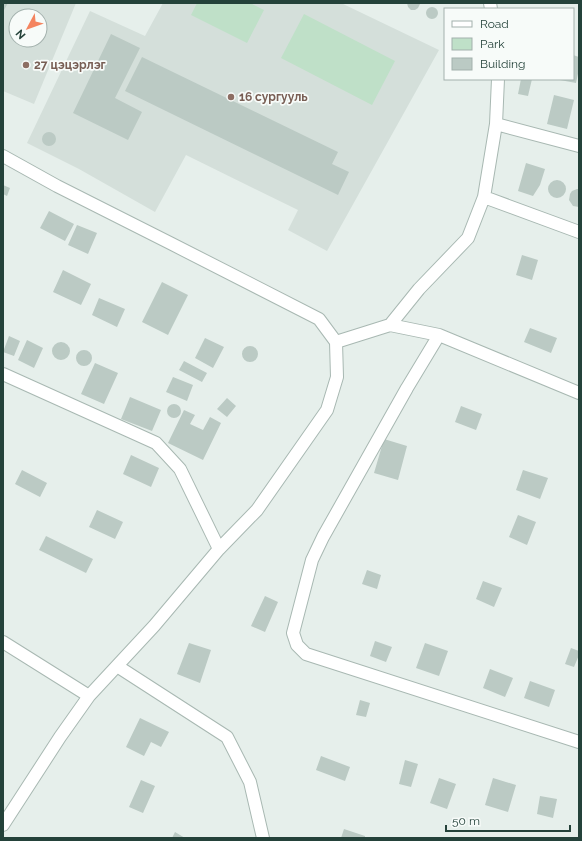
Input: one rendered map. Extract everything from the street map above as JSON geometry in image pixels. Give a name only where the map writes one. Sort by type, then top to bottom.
[{"type":"street","points":[[390,325],[419,289],[468,238],[484,197],[496,124],[498,80]]},
{"type":"street","points":[[496,124],[579,146]]},
{"type":"street","points":[[3,156],[64,189],[318,319],[336,342],[337,377],[327,410],[257,510],[219,549],[154,626],[89,696],[60,737],[3,825]]},
{"type":"street","points":[[484,197],[579,232]]},
{"type":"street","points":[[336,342],[390,325],[439,335],[579,393]]},
{"type":"street","points":[[439,335],[323,536],[312,560],[294,633],[297,645],[306,654],[579,742]]},
{"type":"street","points":[[3,374],[156,443],[180,469],[219,549]]},
{"type":"street","points":[[3,642],[89,696]]},
{"type":"street","points":[[117,666],[227,737],[250,782],[263,838]]},
{"type":"shaded area","name":"27 цэцэрлэг","points":[[3,3],[76,3],[34,104],[3,91]]},
{"type":"shaded area","name":"16 сургууль","points":[[163,3],[341,3],[439,50],[327,251],[288,230],[298,210],[186,155],[155,212],[79,169],[27,143],[90,11],[145,36]]},
{"type":"green space","points":[[197,3],[250,3],[264,10],[247,43],[191,15]]},
{"type":"green space","points":[[304,14],[395,61],[372,105],[281,58]]},
{"type":"building","points":[[3,3],[8,3],[4,10],[3,10]]},
{"type":"building","points":[[407,3],[420,4],[415,10],[411,10]]},
{"type":"building","points":[[430,7],[434,7],[438,13],[434,19],[430,19],[426,15],[426,11]]},
{"type":"building","points":[[111,34],[140,48],[115,98],[142,112],[128,140],[73,113]]},
{"type":"building","points":[[574,55],[579,57],[579,69],[576,83],[560,80],[574,80]]},
{"type":"building","points":[[142,57],[338,152],[332,164],[349,172],[338,195],[125,91]]},
{"type":"building","points":[[521,80],[532,80],[528,96],[518,94]]},
{"type":"building","points":[[554,95],[574,100],[567,129],[547,124]]},
{"type":"building","points":[[46,132],[52,132],[56,136],[56,142],[52,146],[46,146],[42,142],[42,136]]},
{"type":"building","points":[[526,163],[545,169],[540,185],[533,196],[518,191]]},
{"type":"building","points":[[553,180],[561,180],[566,185],[564,196],[561,198],[553,198],[548,193],[548,185]]},
{"type":"building","points":[[3,185],[10,188],[7,196],[3,194]]},
{"type":"building","points":[[579,189],[579,207],[573,206],[569,200],[572,191]]},
{"type":"building","points":[[49,211],[74,224],[65,241],[40,228]]},
{"type":"building","points":[[77,225],[97,233],[88,254],[68,245]]},
{"type":"building","points":[[522,255],[538,260],[532,280],[516,275]]},
{"type":"building","points":[[63,270],[91,284],[81,305],[53,292]]},
{"type":"building","points":[[162,282],[188,295],[168,335],[142,322]]},
{"type":"building","points":[[99,298],[125,309],[117,327],[92,315]]},
{"type":"building","points":[[530,328],[557,338],[551,353],[524,342]]},
{"type":"building","points":[[9,336],[20,341],[14,356],[3,352]]},
{"type":"building","points":[[205,338],[224,347],[213,368],[195,358]]},
{"type":"building","points":[[27,340],[43,348],[34,368],[18,360]]},
{"type":"building","points":[[61,342],[67,345],[70,351],[67,357],[61,360],[55,357],[52,351],[55,345]]},
{"type":"building","points":[[247,346],[253,346],[258,351],[256,360],[253,362],[247,362],[242,357],[242,351]]},
{"type":"building","points":[[81,350],[87,350],[92,355],[90,364],[87,366],[81,366],[76,361],[76,355]]},
{"type":"building","points":[[184,361],[207,373],[202,382],[179,370]]},
{"type":"building","points":[[95,363],[118,373],[104,404],[81,394]]},
{"type":"building","points":[[173,377],[193,385],[187,401],[166,392]]},
{"type":"building","points":[[130,397],[161,410],[152,431],[121,419]]},
{"type":"building","points":[[227,398],[236,406],[227,417],[217,409]]},
{"type":"building","points":[[171,404],[177,404],[181,408],[181,414],[177,418],[171,418],[167,414],[167,408]]},
{"type":"building","points":[[461,406],[482,414],[476,430],[455,422]]},
{"type":"building","points":[[184,410],[195,415],[190,424],[203,430],[210,417],[221,423],[203,460],[168,443]]},
{"type":"building","points":[[384,439],[407,446],[398,480],[374,473]]},
{"type":"building","points":[[131,455],[159,468],[151,487],[123,474]]},
{"type":"building","points":[[22,470],[47,483],[40,497],[15,484]]},
{"type":"building","points":[[523,470],[548,478],[540,499],[516,490]]},
{"type":"building","points":[[97,510],[123,522],[115,539],[89,527]]},
{"type":"building","points":[[518,515],[536,522],[527,545],[509,537]]},
{"type":"building","points":[[46,536],[93,559],[86,573],[39,550]]},
{"type":"building","points":[[367,570],[381,575],[377,589],[362,584]]},
{"type":"building","points":[[483,581],[502,588],[494,607],[476,599]]},
{"type":"building","points":[[265,596],[278,602],[265,632],[251,626]]},
{"type":"building","points":[[375,641],[392,647],[386,662],[370,656]]},
{"type":"building","points":[[189,643],[211,650],[200,683],[177,674]]},
{"type":"building","points":[[425,643],[448,651],[439,676],[416,668]]},
{"type":"building","points":[[571,648],[579,651],[574,667],[565,664]]},
{"type":"building","points":[[490,669],[513,678],[505,697],[483,688]]},
{"type":"building","points":[[530,681],[555,690],[549,707],[524,698]]},
{"type":"building","points":[[360,700],[370,703],[366,717],[356,715]]},
{"type":"building","points":[[140,718],[169,732],[161,747],[151,742],[144,756],[126,747]]},
{"type":"building","points":[[321,756],[350,767],[345,781],[316,770]]},
{"type":"building","points":[[405,760],[418,764],[411,787],[399,784]]},
{"type":"building","points":[[439,778],[456,784],[447,809],[430,803]]},
{"type":"building","points":[[493,778],[516,785],[508,812],[485,805]]},
{"type":"building","points":[[141,780],[155,786],[143,813],[129,807]]},
{"type":"building","points":[[540,796],[557,799],[553,818],[537,814]]},
{"type":"building","points":[[344,829],[365,836],[365,838],[341,838]]},
{"type":"building","points":[[175,832],[185,838],[172,838]]},
{"type":"place","name":"27 цэцэрлэг","points":[[26,65]]},
{"type":"place","name":"16 сургууль","points":[[231,97]]}]
